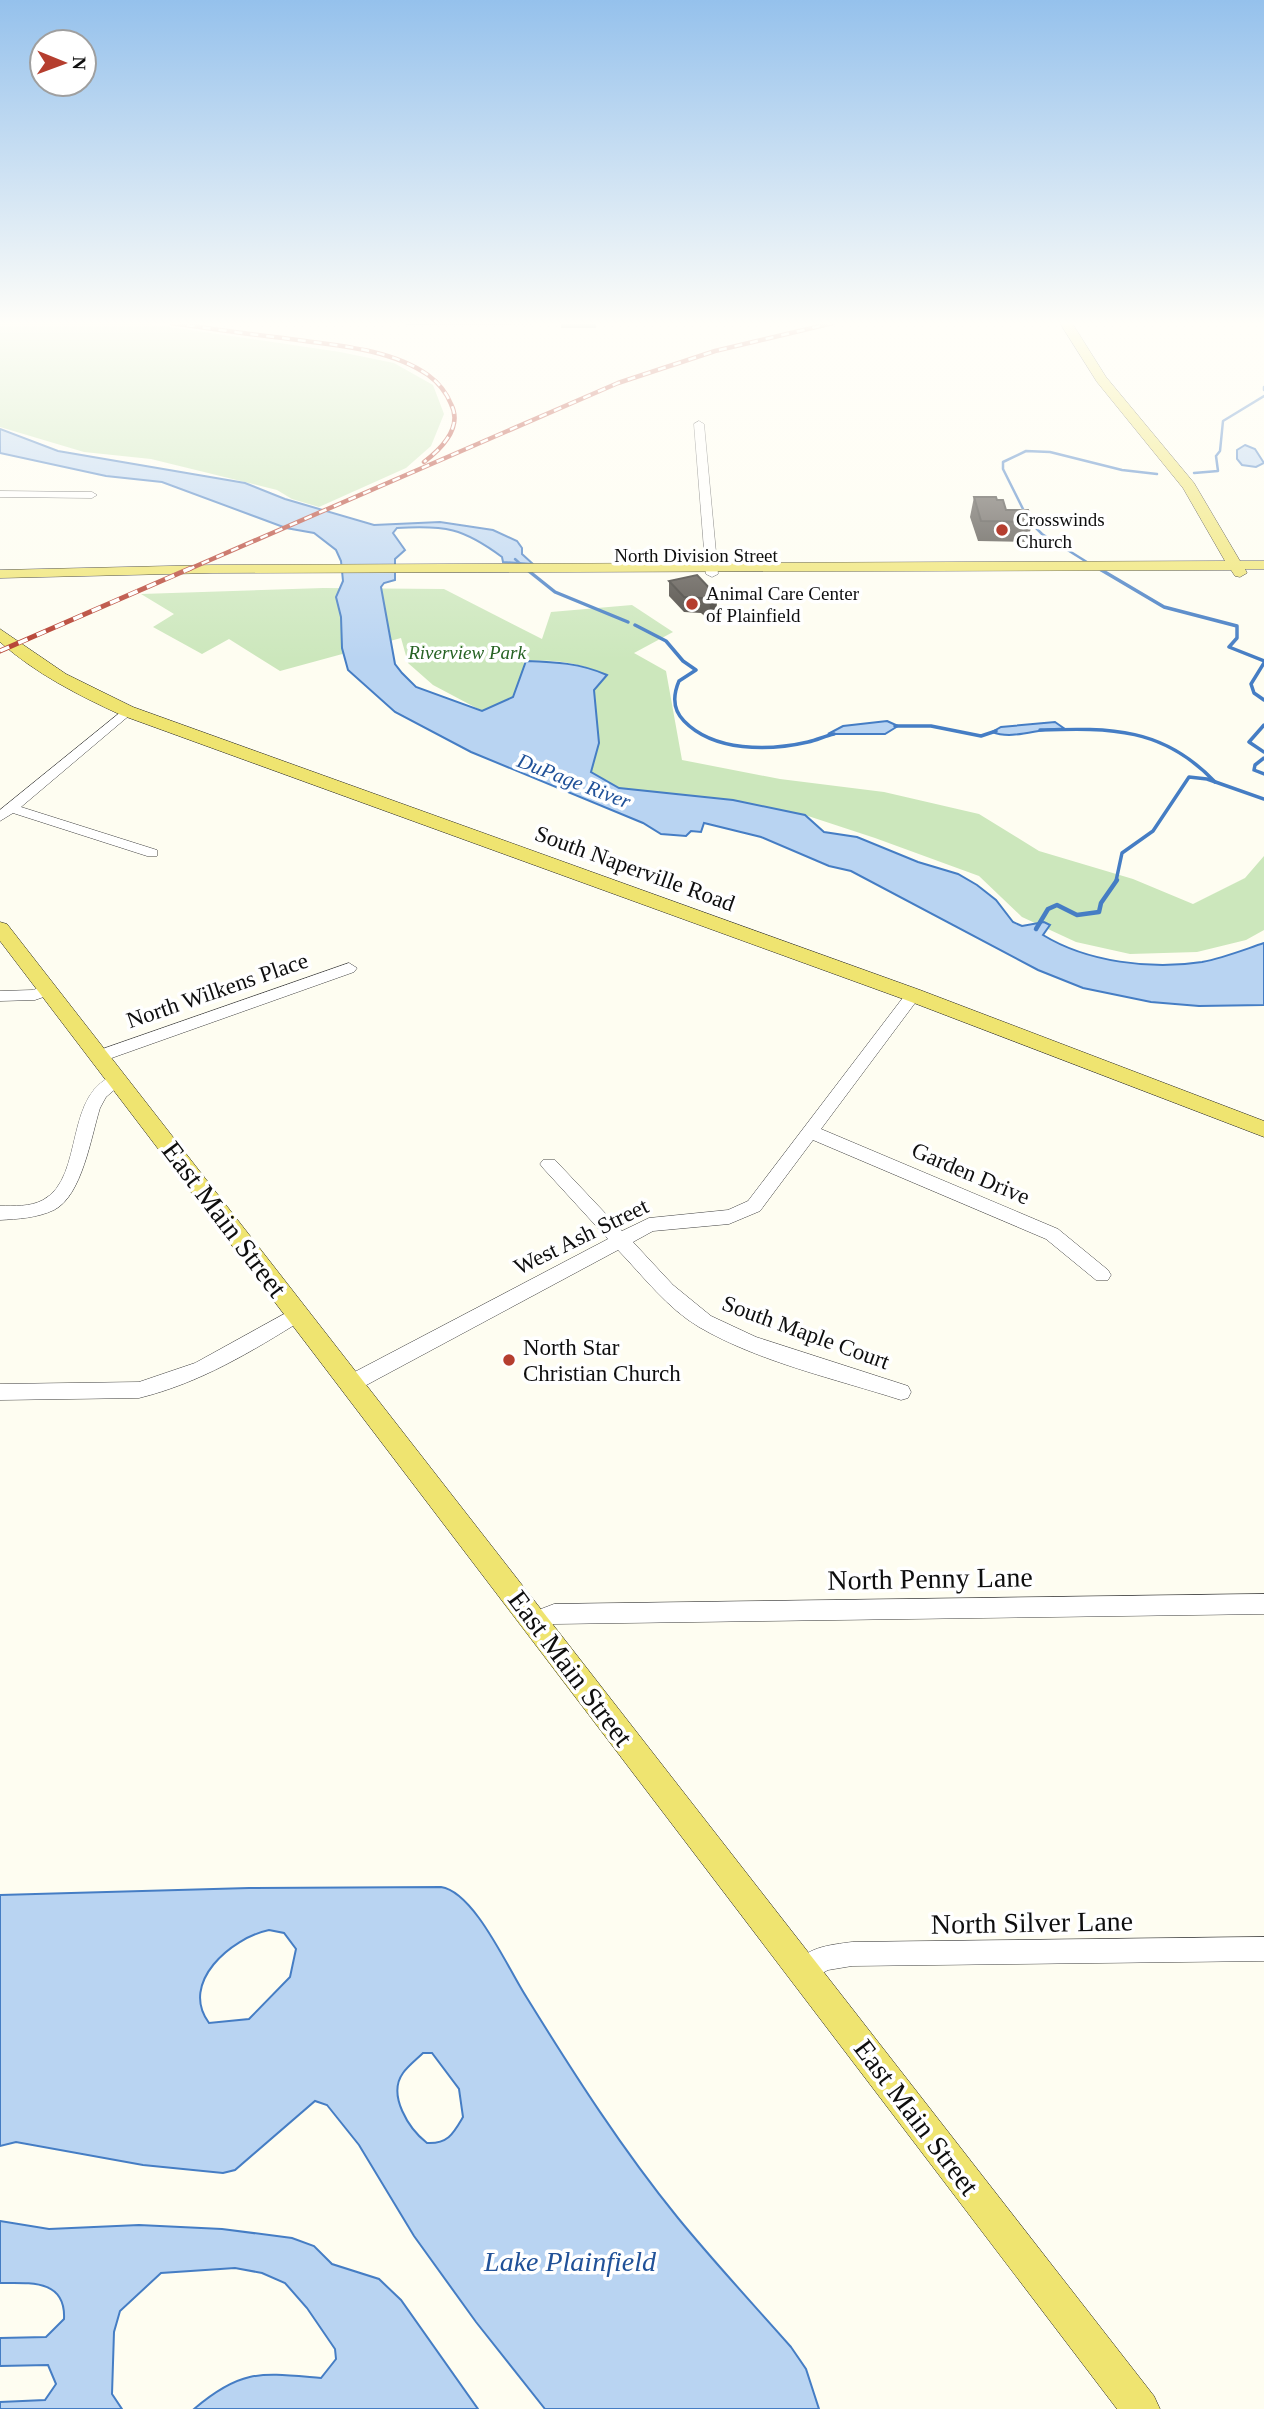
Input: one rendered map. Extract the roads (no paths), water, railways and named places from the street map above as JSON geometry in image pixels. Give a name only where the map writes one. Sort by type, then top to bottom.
[{"type":"main road","points":[[1147,435],[1189,486],[1238,569]]},
{"type":"main road","name":"North Division Street","points":[[0,574],[128,573],[148,577],[330,572],[1238,569],[1264,565]]},
{"type":"main road","name":"North Division Street","points":[[1238,569],[1264,573]]},
{"type":"main road","name":"South Naperville Road","points":[[0,634],[20,652],[53,674],[127,711],[913,995],[1264,1129]]},
{"type":"main road","name":"East Main Street","points":[[0,928],[1141,2409]]},
{"type":"street","points":[[700,435],[712,570]]},
{"type":"street","points":[[0,494],[92,495]]},
{"type":"street","points":[[5,813],[127,711]]},
{"type":"street","points":[[5,813],[152,853]]},
{"type":"street","name":"North Wilkens Place","points":[[100,1056],[349,968]]},
{"type":"street","points":[[0,996],[34,995],[47,989]]},
{"type":"street","name":"West Ash Street","points":[[352,1383],[649,1224],[663,1221],[712,1221],[745,1212],[754,1206],[913,995]]},
{"type":"street","points":[[0,1213],[44,1209],[61,1196],[68,1185],[92,1108],[100,1093],[118,1080]]},
{"type":"street","name":"Garden Drive","points":[[811,1132],[1052,1234],[1102,1275]]},
{"type":"street","name":"South Maple Court","points":[[549,1164],[667,1290],[704,1321],[750,1343],[901,1392]]},
{"type":"street","points":[[0,1392],[139,1390],[155,1387],[198,1373],[297,1314]]},
{"type":"street","name":"North Penny Lane","points":[[536,1621],[554,1614],[1264,1604]]},
{"type":"street","name":"North Silver Lane","points":[[805,1970],[824,1958],[852,1954],[1264,1949]]},
{"type":"water","name":"DuPage River","points":[[0,435],[17,435],[58,451],[245,483],[285,499],[374,525],[440,522],[493,530],[517,541],[522,548],[522,554],[533,564],[503,562],[502,557],[488,547],[453,530],[414,527],[397,528],[393,533],[405,550],[395,559],[395,580],[384,583],[381,587],[395,664],[416,687],[482,711],[513,697],[526,661],[567,664],[597,671],[607,675],[594,690],[599,743],[591,772],[619,788],[733,800],[805,815],[824,832],[857,837],[918,862],[958,874],[996,900],[1013,922],[1022,926],[1044,922],[1050,925],[1043,935],[1099,958],[1141,964],[1182,964],[1218,958],[1264,943],[1264,1005],[1199,1006],[1151,1002],[1083,988],[1038,970],[851,871],[829,866],[761,837],[704,823],[701,832],[691,831],[686,836],[661,834],[643,823],[471,752],[395,712],[348,670],[342,648],[341,617],[336,597],[343,581],[341,561],[336,550],[314,533],[286,528],[162,482],[106,476],[0,453]]},
{"type":"water","points":[[1245,445],[1255,449],[1264,463],[1256,467],[1242,465],[1237,459],[1237,450]]},
{"type":"water","points":[[887,721],[898,726],[885,734],[828,734],[843,726]]},
{"type":"water","points":[[1055,722],[1065,729],[1010,735],[992,732],[1001,727]]},
{"type":"water","name":"Lake Plainfield","points":[[441,1887],[454,1892],[490,1934],[563,2055],[637,2165],[692,2234],[791,2347],[806,2369],[819,2409],[545,2409],[476,2322],[414,2236],[359,2145],[327,2105],[315,2101],[235,2170],[223,2173],[143,2165],[16,2142],[0,2146],[0,1895],[249,1888]],"holes":[[[269,1930],[284,1933],[296,1949],[290,1977],[249,2019],[209,2023],[201,2008],[200,1993],[214,1964],[239,1942]],[[423,2053],[432,2053],[459,2089],[463,2117],[449,2137],[434,2143],[427,2143],[413,2129],[402,2111],[397,2091],[403,2073]]]},
{"type":"water","points":[[0,2221],[49,2229],[139,2225],[222,2229],[292,2238],[314,2246],[332,2264],[379,2279],[401,2300],[478,2409],[194,2409],[226,2386],[253,2376],[321,2378],[336,2359],[335,2349],[307,2308],[285,2283],[262,2273],[235,2268],[161,2273],[120,2311],[114,2332],[112,2394],[122,2409],[0,2409],[0,2402],[45,2400],[56,2384],[48,2365],[0,2366],[0,2338],[46,2337],[64,2319],[63,2306],[53,2290],[34,2284],[0,2283]]},
{"type":"waterway","points":[[1194,473],[1218,471],[1216,456],[1220,451],[1222,435]]},
{"type":"waterway","points":[[1025,513],[1003,469],[1003,462],[1026,451],[1050,452],[1122,470],[1157,474]]},
{"type":"waterway","points":[[1029,521],[1042,534],[1090,564]]},
{"type":"waterway","points":[[515,559],[527,570]]},
{"type":"waterway","points":[[525,568],[555,592],[628,622]]},
{"type":"waterway","points":[[1101,570],[1098,568],[1164,607],[1237,626],[1237,638],[1229,647],[1264,661]]},
{"type":"waterway","points":[[635,625],[666,641],[683,661],[696,670],[679,681],[675,702],[677,712],[696,731],[726,744],[760,747],[793,745],[834,734]]},
{"type":"waterway","points":[[1264,663],[1251,684],[1254,693],[1264,700]]},
{"type":"waterway","points":[[1264,725],[1249,742],[1264,752]]},
{"type":"waterway","points":[[895,726],[931,726],[981,736],[996,731]]},
{"type":"waterway","points":[[1040,730],[1113,731],[1135,735],[1176,750],[1215,782]]},
{"type":"waterway","points":[[1264,758],[1255,765],[1254,770],[1264,774]]},
{"type":"waterway","points":[[1116,881],[1122,853],[1153,831],[1189,777],[1215,782]]},
{"type":"waterway","points":[[1215,782],[1264,799]]},
{"type":"waterway","points":[[1036,929],[1048,909],[1057,905],[1077,915],[1099,912],[1101,903],[1117,880]]},
{"type":"railway","points":[[424,462],[449,435]]},
{"type":"railway","points":[[187,570],[497,435]]},
{"type":"railway","points":[[0,651],[191,568]]},
{"type":"place","name":"Crosswinds Church","points":[[1002,530]]},
{"type":"place","name":"Animal Care Center of Plainfield","points":[[692,604]]},
{"type":"place","name":"North Star Christian Church","points":[[509,1360]]},
{"type":"park label","name":"Riverview Park","points":[[467,652]]}]
